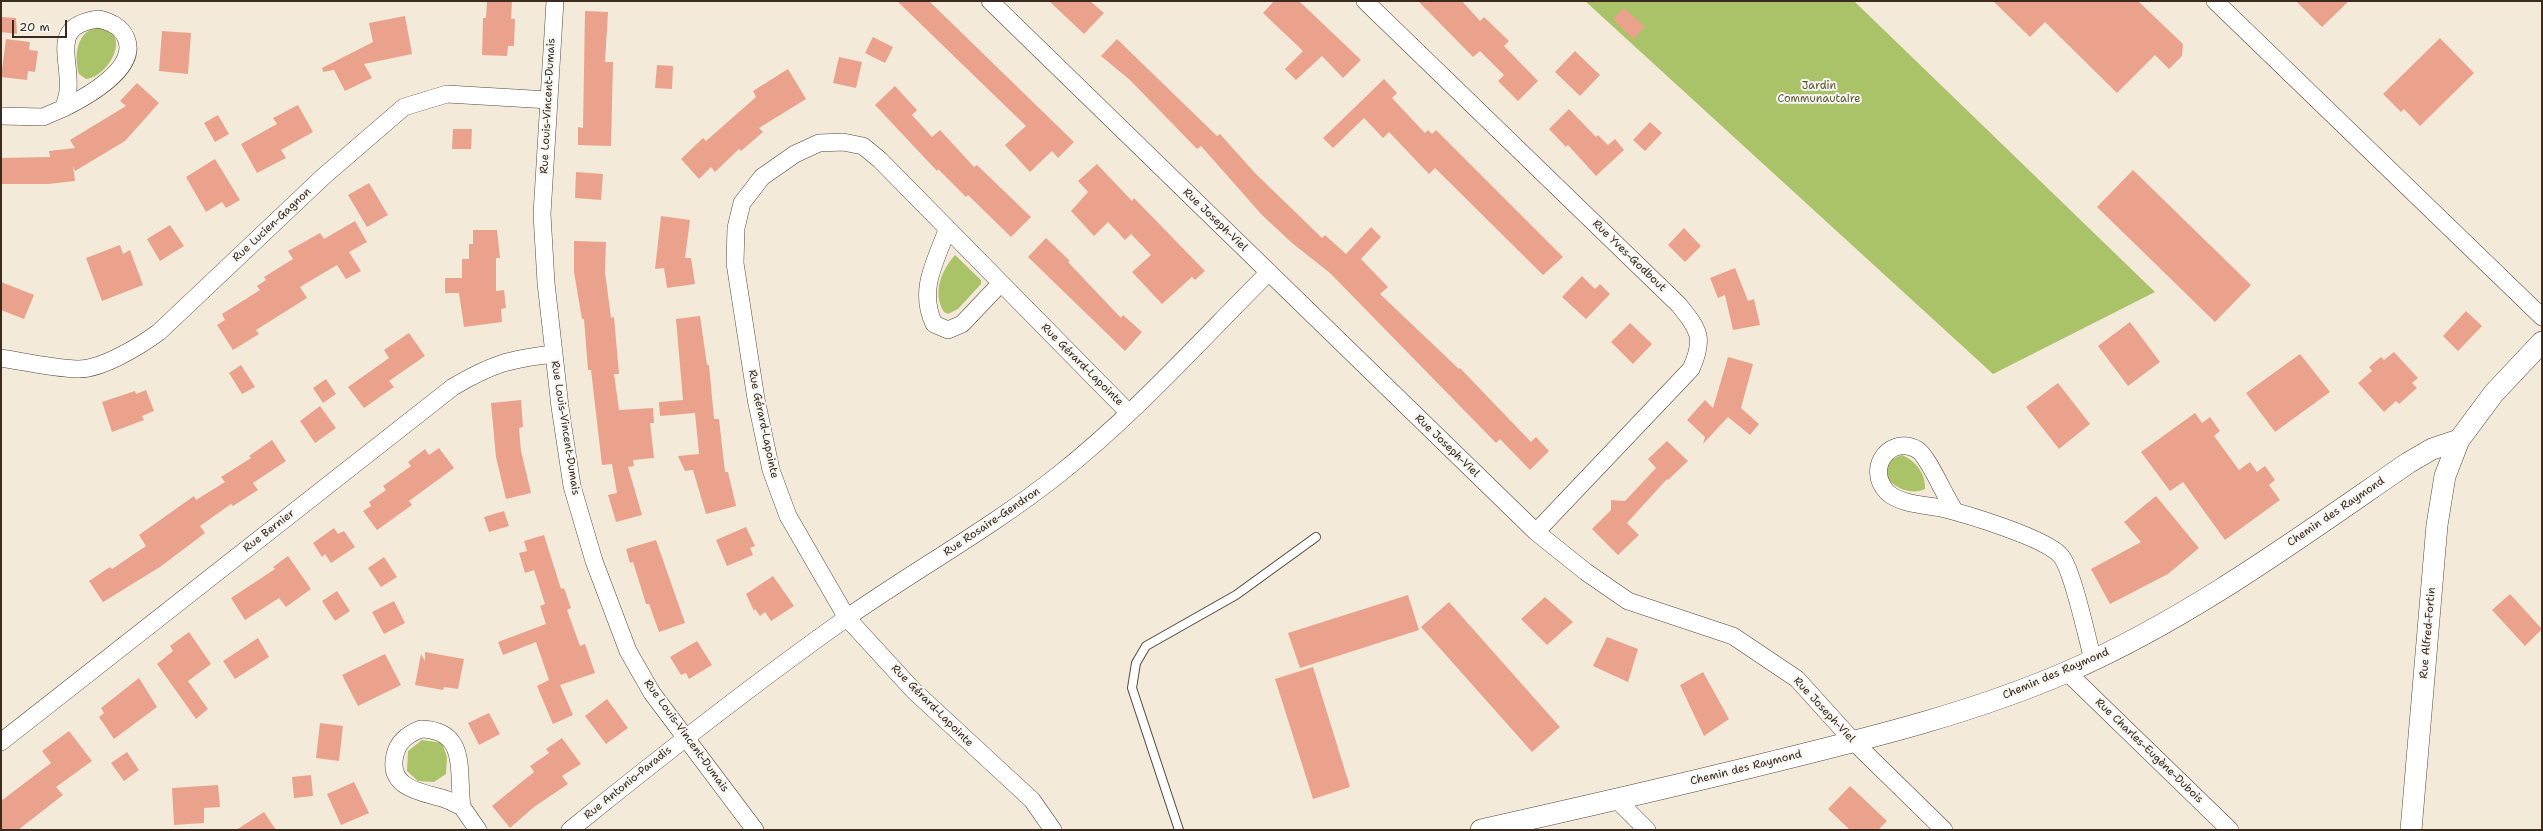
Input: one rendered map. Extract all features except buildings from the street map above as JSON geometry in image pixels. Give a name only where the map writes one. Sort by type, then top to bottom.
[{"type":"street","name":"Rue Louis-Vincent-Dumais","points":[[555,1],[542,214],[546,283],[572,486],[594,561],[628,651],[652,693],[755,830]]},
{"type":"street","name":"Rue Joseph-Viel","points":[[990,1],[1536,532],[1586,572],[1628,601],[1733,636],[1797,679],[1854,742],[1944,830]]},
{"type":"street","name":"Rue Yves-Godbout","points":[[1365,1],[1679,306],[1697,328],[1700,349],[1691,369],[1536,532]]},
{"type":"street","points":[[2215,1],[2542,318]]},
{"type":"street","points":[[1,116],[43,117],[64,108],[82,99],[111,78],[126,57],[129,45],[125,36],[110,22],[99,19],[88,20],[78,25],[70,34],[65,44],[68,90],[64,108]]},
{"type":"street","name":"Rue Lucien-Gagnon","points":[[1,358],[78,370],[112,360],[136,349],[159,332],[324,176],[404,107],[447,94],[549,100]]},
{"type":"street","name":"Rue Gérard-Lapointe","points":[[1053,830],[1032,800],[914,691],[847,618],[788,516],[771,470],[756,399],[735,263],[736,228],[742,203],[762,177],[795,154],[819,143],[842,142],[863,146],[880,160],[946,230],[1001,283],[1129,413]]},
{"type":"street","points":[[946,230],[928,282],[927,310],[934,324],[948,330],[962,324],[1001,283]]},
{"type":"street","name":"Rue Rosaire-Gendron","points":[[685,736],[847,618],[1022,502],[1091,449],[1129,413],[1269,272]]},
{"type":"street","points":[[2459,440],[2494,393],[2542,342]]},
{"type":"street","name":"Rue Bernier","points":[[1,742],[453,387],[482,370],[513,359],[554,354]]},
{"type":"street","name":"Chemin des Raymond","points":[[1481,830],[1617,800],[1854,742],[1966,711],[2067,672],[2201,601],[2408,463],[2432,449],[2459,440]]},
{"type":"street","name":"Rue Alfred-Fortin","points":[[2411,830],[2437,525],[2445,476],[2459,440]]},
{"type":"street","points":[[1955,511],[1946,498],[1925,458],[1917,450],[1906,446],[1892,448],[1883,456],[1878,466],[1880,484],[1891,496],[1955,511],[2026,536],[2061,556],[2069,572],[2092,660]]},
{"type":"street","name":"Rue Charles-Eugène-Dubois","points":[[2067,672],[2230,830]]},
{"type":"street","points":[[462,807],[444,799],[415,792],[406,787],[399,779],[395,769],[396,748],[411,732],[421,729],[432,729],[443,733],[451,740],[457,749],[460,760],[458,771],[462,807],[478,830]]},
{"type":"street","name":"Rue Antonio-Paradis","points":[[570,830],[685,736]]},
{"type":"street","points":[[1617,800],[1646,830]]},
{"type":"lane","points":[[1179,830],[1132,688],[1136,663],[1146,646],[1236,595],[1316,537]]},
{"type":"green space","name":"Jardin Communautaire","points":[[1585,1],[1854,1],[2155,292],[1993,374]]},
{"type":"green space","points":[[95,28],[106,28],[112,33],[115,37],[115,50],[109,64],[104,69],[92,78],[86,79],[79,74],[77,68],[78,47],[84,35]]},
{"type":"green space","points":[[955,255],[981,280],[981,284],[958,309],[948,314],[944,312],[940,305],[939,290],[942,275]]},
{"type":"green space","points":[[1902,455],[1916,464],[1924,478],[1925,489],[1920,491],[1905,490],[1895,486],[1888,479],[1887,468],[1890,460]]},
{"type":"green space","points":[[422,740],[442,743],[447,757],[446,774],[434,782],[418,781],[407,771],[408,751]]}]
